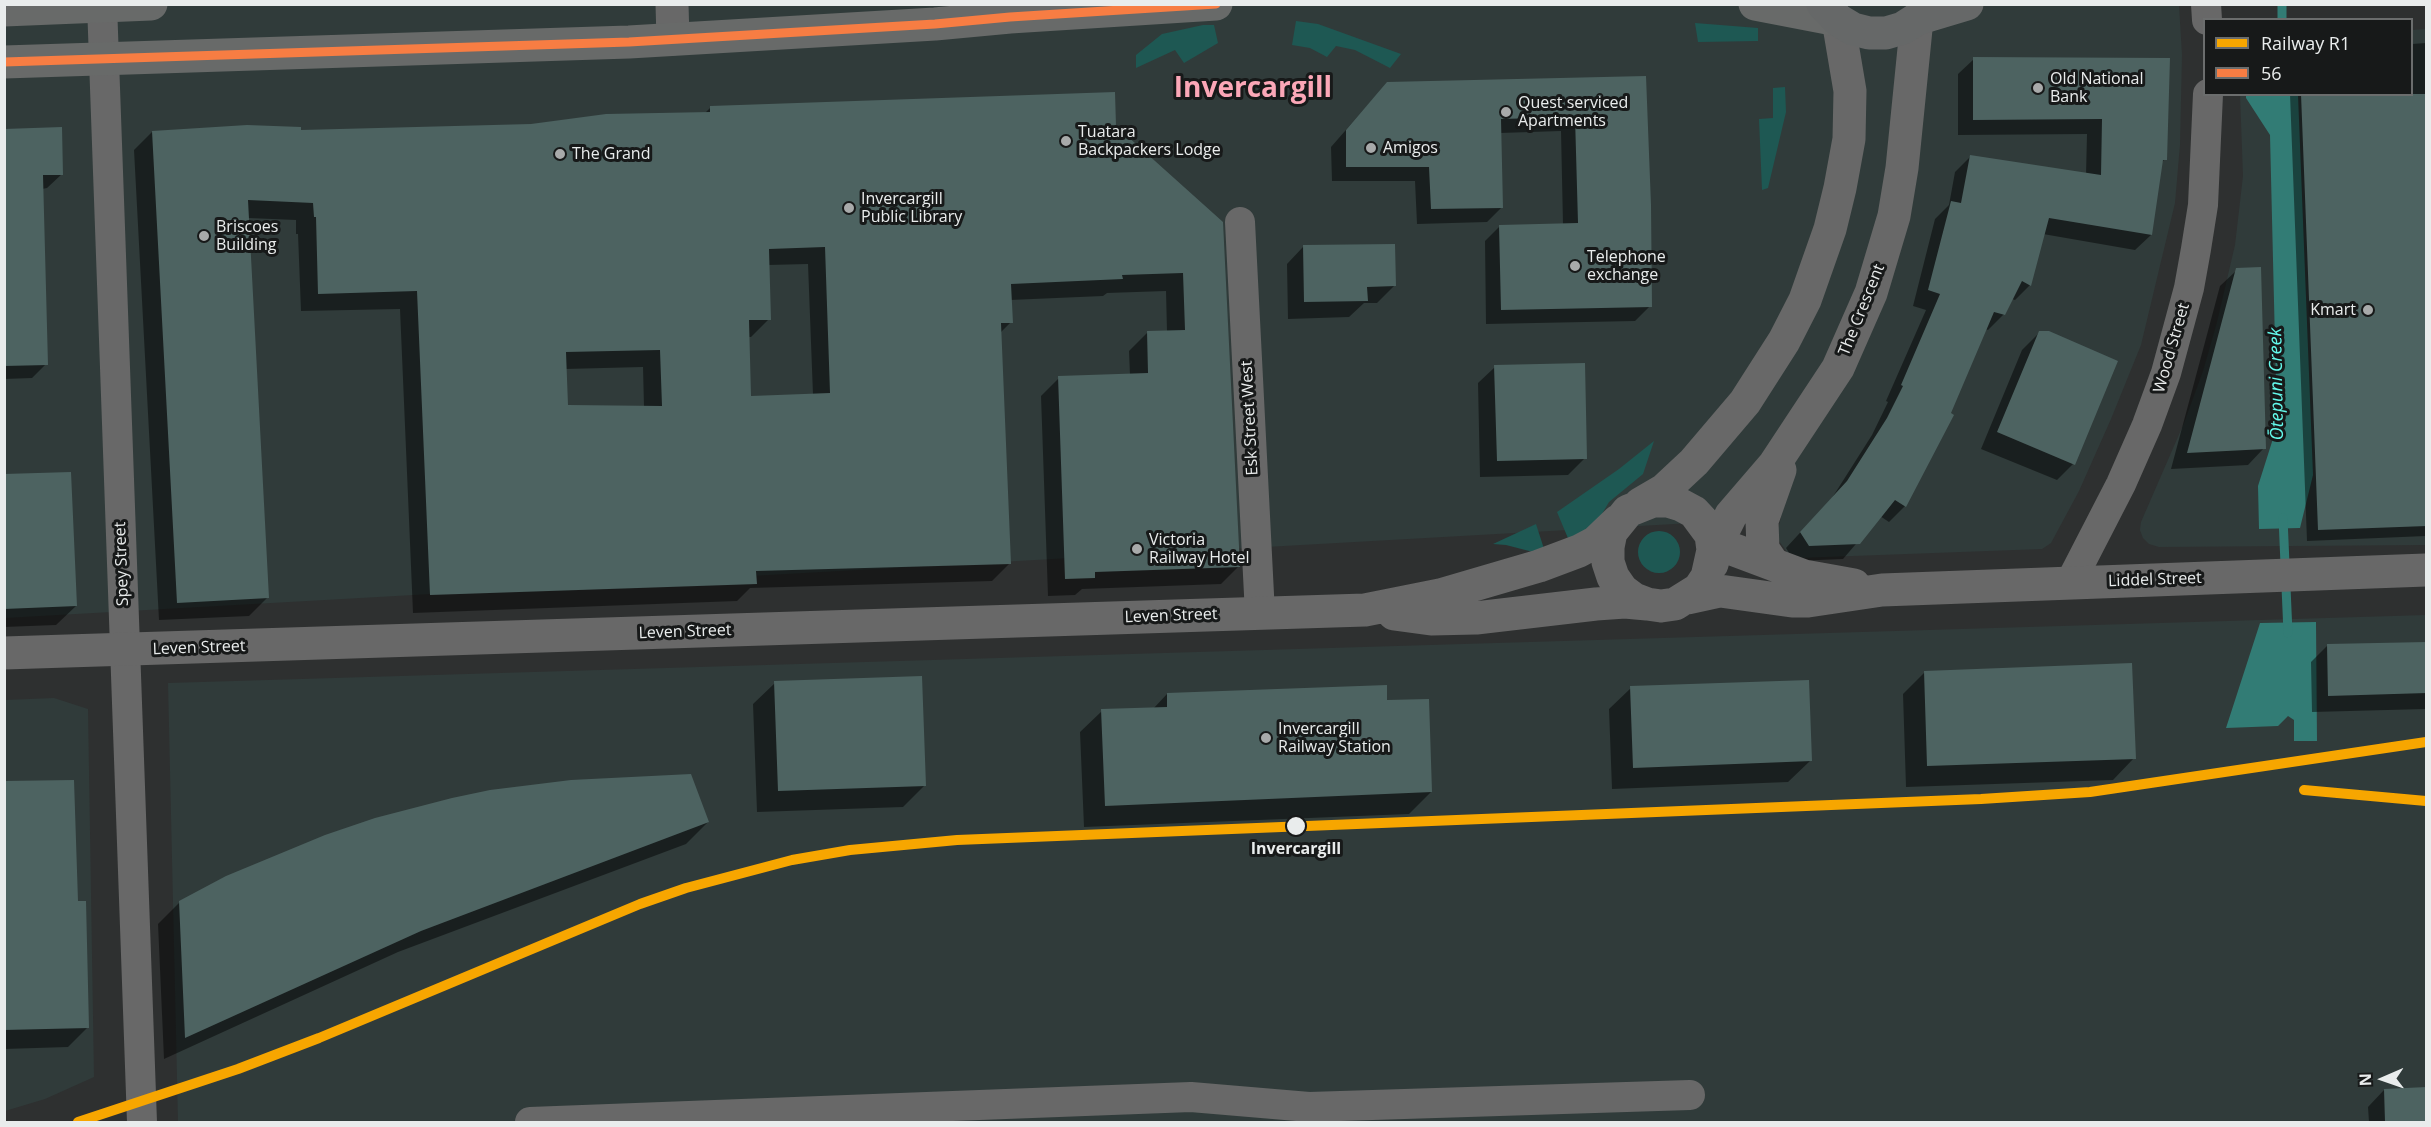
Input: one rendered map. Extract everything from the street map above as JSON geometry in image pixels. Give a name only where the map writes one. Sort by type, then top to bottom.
[{"type":"highway","points":[[1830,12],[1853,29],[1869,33],[1886,33],[1903,28],[1924,12],[1967,4]]},
{"type":"main road","points":[[4,10],[152,4]]},
{"type":"main road","points":[[4,62],[674,39],[935,24],[1216,4]]},
{"type":"main road","points":[[1755,4],[1830,12]]},
{"type":"street","points":[[672,4],[674,39]]},
{"type":"street","name":"Spey Street","points":[[102,5],[142,1122]]},
{"type":"street","points":[[1629,513],[1653,501],[1668,501],[1694,512],[1711,535],[1715,552],[1707,577],[1699,589],[1688,598],[1668,605],[1647,604],[1634,599],[1622,590],[1613,577],[1608,562],[1611,532],[1629,513],[1664,490],[1694,462],[1745,402],[1784,341],[1805,300],[1830,229],[1849,139],[1850,91],[1830,12]]},
{"type":"street","name":"The Crescent","points":[[1715,552],[1731,515],[1791,441],[1838,368],[1855,332],[1882,260],[1894,216],[1924,12]]},
{"type":"street","name":"Wood Street","points":[[2070,583],[2121,484],[2147,425],[2169,364],[2189,288],[2201,216],[2208,96]]},
{"type":"street","name":"Esk Street West","points":[[1240,222],[1260,614]]},
{"type":"street","points":[[1774,565],[1763,549],[1762,521],[1765,507],[1791,441]]},
{"type":"street","name":"Leven Street","points":[[4,653],[1365,610],[1440,595],[1539,566],[1596,542],[1629,513]]},
{"type":"street","name":"Liddel Street","points":[[1715,552],[1732,549],[1804,576],[1882,590]]},
{"type":"street","name":"Liddel Street","points":[[1688,598],[1720,591],[1808,601],[1882,590],[2427,570]]},
{"type":"street","name":"Leven Street","points":[[1365,610],[1431,619],[1496,616],[1596,604],[1625,602],[1647,604]]},
{"type":"street","points":[[530,1122],[1191,1097],[1309,1107],[1690,1095]]},
{"type":"shaded area","points":[[5,5],[2179,5],[2182,55],[2180,145],[2175,203],[2141,345],[2079,491],[2051,543],[2042,549],[1799,558],[1790,556],[1779,541],[1778,528],[1781,518],[5,618]]},
{"type":"shaded area","points":[[1296,21],[1318,24],[1401,54],[1390,68],[1355,50],[1336,46],[1327,57],[1310,48],[1292,45]]},
{"type":"shaded area","points":[[1695,23],[1758,28],[1758,41],[1698,42]]},
{"type":"shaded area","points":[[1203,25],[1214,25],[1218,43],[1184,63],[1175,50],[1136,68],[1136,55],[1162,34]]},
{"type":"shaded area","points":[[2426,29],[2426,545],[2159,547],[2149,544],[2143,538],[2140,530],[2141,522],[2184,423],[2203,371],[2235,245],[2243,176],[2240,96],[2413,96],[2413,30]]},
{"type":"shaded area","points":[[1785,87],[1786,112],[1768,188],[1762,190],[1759,119],[1773,118],[1773,88]]},
{"type":"shaded area","points":[[1654,441],[1643,474],[1609,502],[1593,529],[1570,543],[1557,512],[1619,469]]},
{"type":"shaded area","points":[[1536,524],[1545,552],[1533,552],[1493,544]]},
{"type":"shaded area","points":[[1659,531],[1674,537],[1680,552],[1674,567],[1659,573],[1644,567],[1638,552],[1644,537]]},
{"type":"shaded area","points":[[2426,615],[2426,1122],[178,1122],[168,683]]},
{"type":"shaded area","points":[[54,698],[88,709],[94,1077],[45,1099],[5,1111],[5,700]]},
{"type":"water","points":[[2246,96],[2298,96],[2313,475],[2300,528],[2259,529],[2258,486],[2277,426],[2270,135]]},
{"type":"water","points":[[2316,622],[2317,741],[2294,741],[2294,720],[2288,716],[2278,726],[2226,728],[2260,623]]},
{"type":"building","points":[[1973,57],[2170,58],[2167,160],[2163,160],[2152,235],[2049,218],[2031,286],[2022,281],[2005,315],[1994,312],[1951,413],[1954,415],[1906,507],[1895,500],[1860,544],[1809,546],[1800,532],[1847,481],[1887,418],[1903,386],[1901,385],[1940,294],[1928,290],[1951,201],[1961,203],[1970,155],[2101,175],[2102,119],[1973,120]]},
{"type":"building","points":[[1646,76],[1652,307],[1501,310],[1499,225],[1578,223],[1575,117],[1501,119],[1503,208],[1431,209],[1429,167],[1346,167],[1346,130],[1387,82]]},
{"type":"building","points":[[1115,92],[1116,126],[1223,222],[1240,567],[1095,572],[1095,578],[1065,579],[1058,376],[1148,373],[1147,331],[1185,330],[1183,273],[1122,275],[1123,279],[1011,284],[1013,323],[1001,323],[1011,564],[756,571],[757,584],[430,595],[417,291],[318,294],[316,217],[314,217],[313,203],[248,200],[269,598],[177,603],[152,131],[247,125],[301,127],[301,130],[531,124],[606,114],[710,112],[710,106]],"holes":[[[825,247],[830,393],[751,396],[749,320],[771,320],[769,249]],[[660,350],[662,406],[568,405],[566,352]]]},
{"type":"building","name":"Kmart","points":[[2427,94],[2427,526],[2318,530],[2301,96]]},
{"type":"building","points":[[62,127],[63,175],[43,175],[48,365],[4,366],[4,129]]},
{"type":"building","points":[[1395,244],[1396,286],[1367,287],[1368,301],[1304,302],[1303,245]]},
{"type":"building","points":[[2261,267],[2266,449],[2187,453],[2236,268]]},
{"type":"building","points":[[2039,331],[2049,331],[2118,361],[2075,465],[1997,432]]},
{"type":"building","points":[[1585,363],[1587,459],[1497,461],[1494,365]]},
{"type":"building","points":[[71,472],[77,606],[4,609],[4,474]]},
{"type":"building","points":[[2427,642],[2427,693],[2328,696],[2327,644]]},
{"type":"building","points":[[2132,663],[2136,759],[1927,766],[1924,671]]},
{"type":"building","points":[[922,676],[926,786],[778,791],[774,681]]},
{"type":"building","points":[[1809,680],[1812,761],[1633,768],[1630,686]]},
{"type":"building","name":"Invercargill Railway Station","points":[[1387,685],[1387,700],[1429,699],[1432,792],[1105,806],[1101,709],[1167,707],[1167,693]]},
{"type":"building","points":[[691,774],[709,822],[421,931],[185,1038],[179,901],[226,876],[325,835],[375,818],[452,798],[490,790],[571,780]]},
{"type":"building","points":[[74,780],[78,901],[86,901],[89,1028],[4,1030],[4,781]]},
{"type":"building","points":[[2427,1087],[2427,1122],[2385,1122],[2384,1089]]},
{"type":"waterway","name":"Ōtepuni Creek","points":[[2282,4],[2282,18]]},
{"type":"waterway","name":"Ōtepuni Creek","points":[[2283,518],[2288,633]]},
{"type":"rail line","name":"R1","points":[[78,1122],[238,1069],[319,1038],[640,904],[686,888],[792,860],[850,850],[957,840],[1981,799],[2090,792],[2426,742]]},
{"type":"rail line","name":"R1","points":[[2304,790],[2426,801]]},
{"type":"transit line","name":"56","points":[[4,62],[629,42],[935,24],[1216,4]]},
{"type":"place","name":"Old National Bank","points":[[2038,88]]},
{"type":"place","name":"Quest serviced Apartments","points":[[1506,112]]},
{"type":"place","name":"Tuatara Backpackers Lodge","points":[[1066,141]]},
{"type":"place","name":"Amigos","points":[[1371,148]]},
{"type":"place","name":"The Grand","points":[[560,154]]},
{"type":"place","name":"Invercargill Public Library","points":[[849,208]]},
{"type":"place","name":"Briscoes Building","points":[[204,236]]},
{"type":"place","name":"Telephone exchange","points":[[1575,266]]},
{"type":"place","name":"Kmart","points":[[2368,310]]},
{"type":"place","name":"Victoria Railway Hotel","points":[[1137,549]]},
{"type":"place","name":"Invercargill Railway Station","points":[[1266,738]]},
{"type":"place","name":"Invercargill","points":[[1296,826]]},
{"type":"district","name":"Invercargill","points":[[1253,89]]}]
